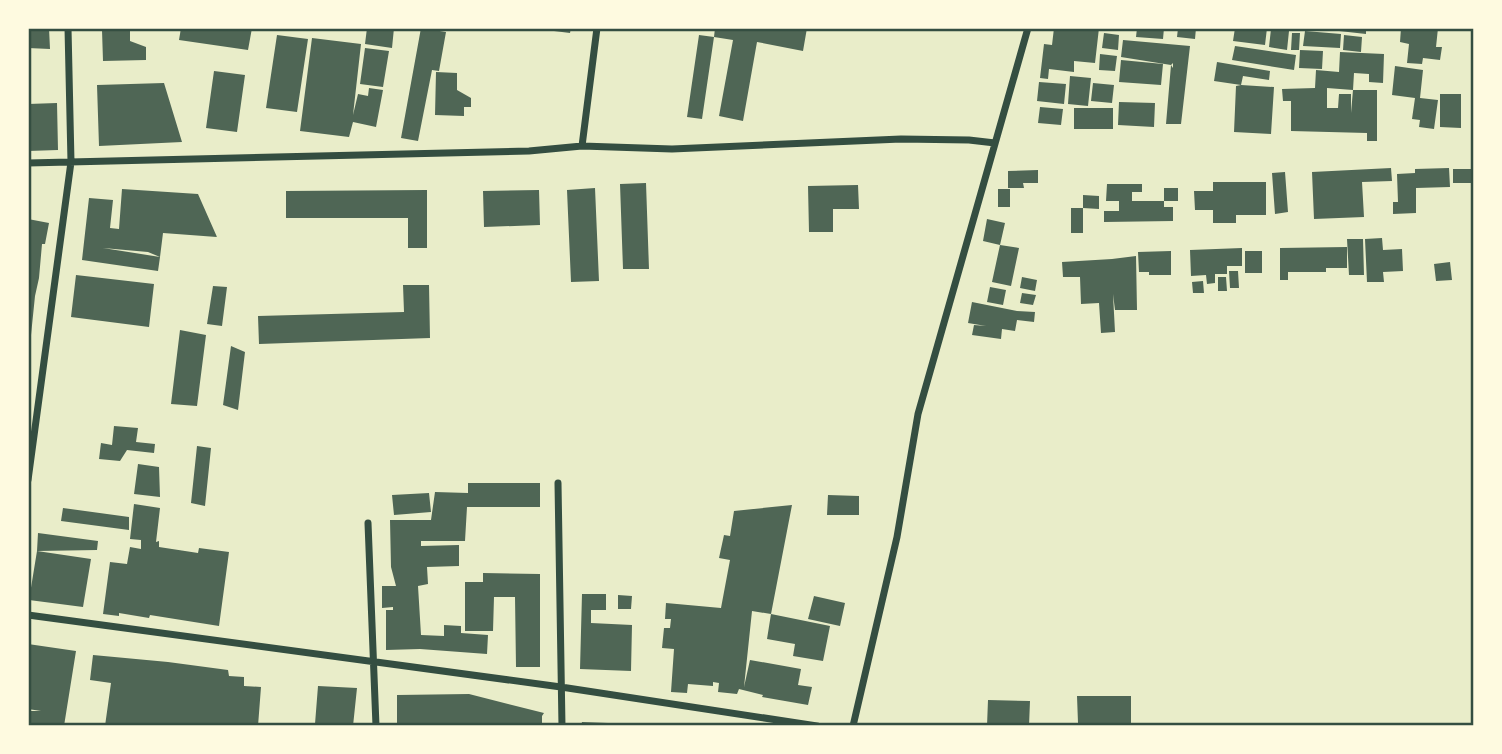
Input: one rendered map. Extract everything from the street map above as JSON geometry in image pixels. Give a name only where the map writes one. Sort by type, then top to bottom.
[{"type":"street","points":[[28,480],[71,162],[68,28]]},
{"type":"street","points":[[582,146],[597,28]]},
{"type":"street","points":[[853,726],[897,537],[918,414],[1028,28]]},
{"type":"street","points":[[28,163],[529,151],[582,146],[672,149],[901,139],[969,139],[995,143]]},
{"type":"street","points":[[558,483],[562,726]]},
{"type":"street","points":[[368,523],[376,726]]},
{"type":"street","points":[[28,615],[561,687],[817,726]]},
{"type":"building","points":[[28,28],[49,28],[50,49],[28,48]]},
{"type":"building","points":[[181,28],[252,28],[248,50],[179,40]]},
{"type":"building","points":[[367,28],[394,28],[392,48],[365,44]]},
{"type":"building","points":[[421,28],[446,32],[439,71],[432,70],[418,141],[401,138]]},
{"type":"building","points":[[571,28],[570,33],[546,30]]},
{"type":"building","points":[[715,28],[807,28],[803,51],[757,42],[743,121],[719,116],[733,40],[714,37]]},
{"type":"building","points":[[1054,28],[1099,28],[1095,63],[1074,61],[1074,72],[1049,69],[1048,79],[1040,78],[1044,44],[1052,45]]},
{"type":"building","points":[[1137,28],[1164,28],[1163,39],[1136,37]]},
{"type":"building","points":[[1178,28],[1196,28],[1195,39],[1177,37]]},
{"type":"building","points":[[1235,28],[1267,28],[1265,45],[1233,41]]},
{"type":"building","points":[[1366,28],[1366,34],[1330,30]]},
{"type":"building","points":[[1401,28],[1438,28],[1436,47],[1442,47],[1440,60],[1423,58],[1422,64],[1407,63],[1409,44],[1400,42]]},
{"type":"building","points":[[1271,29],[1289,31],[1287,50],[1269,47]]},
{"type":"building","points":[[102,30],[130,30],[130,41],[146,47],[146,60],[103,61]]},
{"type":"building","points":[[1305,31],[1341,34],[1340,48],[1303,46]]},
{"type":"building","points":[[1104,33],[1119,35],[1118,50],[1102,48]]},
{"type":"building","points":[[1292,33],[1300,33],[1299,50],[1291,50]]},
{"type":"building","points":[[277,35],[308,39],[297,112],[266,108]]},
{"type":"building","points":[[699,35],[714,37],[702,119],[687,117]]},
{"type":"building","points":[[1344,35],[1362,37],[1361,52],[1343,50]]},
{"type":"building","points":[[312,38],[361,44],[353,115],[358,94],[368,96],[369,88],[383,90],[376,127],[353,122],[349,137],[300,131]]},
{"type":"building","points":[[1123,40],[1190,46],[1181,124],[1166,124],[1171,65],[1121,57]]},
{"type":"building","points":[[1235,46],[1296,55],[1294,70],[1232,60]]},
{"type":"building","points":[[365,48],[389,51],[383,87],[360,84]]},
{"type":"building","points":[[1300,50],[1323,51],[1322,69],[1299,68]]},
{"type":"building","points":[[1340,52],[1384,54],[1383,83],[1369,82],[1369,74],[1354,73],[1353,90],[1377,90],[1377,141],[1367,141],[1367,133],[1291,131],[1291,101],[1283,101],[1282,89],[1315,88],[1316,70],[1339,72]],"holes":[[[1327,88],[1353,90],[1351,113],[1351,94],[1339,94],[1338,108],[1327,108]]]},
{"type":"building","points":[[1100,54],[1117,56],[1115,71],[1099,70]]},
{"type":"building","points":[[1121,60],[1163,64],[1161,85],[1119,82]]},
{"type":"building","points":[[1217,62],[1270,71],[1269,80],[1243,76],[1241,85],[1214,81]]},
{"type":"building","points":[[1395,66],[1423,70],[1420,98],[1438,100],[1434,129],[1419,127],[1420,120],[1412,119],[1415,98],[1392,95]]},
{"type":"building","points":[[214,71],[245,75],[237,132],[206,128]]},
{"type":"building","points":[[436,72],[457,73],[457,90],[471,98],[471,107],[464,107],[464,116],[435,115]]},
{"type":"building","points":[[1070,76],[1091,78],[1088,106],[1068,104]]},
{"type":"building","points":[[1039,82],[1066,84],[1064,104],[1037,101]]},
{"type":"building","points":[[164,83],[182,142],[99,146],[97,85]]},
{"type":"building","points":[[1093,83],[1114,85],[1112,103],[1091,101]]},
{"type":"building","points":[[1236,86],[1274,87],[1271,134],[1234,132]]},
{"type":"building","points":[[1440,94],[1461,94],[1461,128],[1440,127]]},
{"type":"building","points":[[1119,102],[1155,103],[1154,127],[1118,125]]},
{"type":"building","points":[[57,103],[58,150],[28,151],[28,104]]},
{"type":"building","points":[[1040,107],[1063,109],[1061,125],[1038,123]]},
{"type":"building","points":[[1074,108],[1113,108],[1113,129],[1074,129]]},
{"type":"building","points":[[1391,168],[1392,181],[1362,182],[1364,217],[1314,219],[1312,172]]},
{"type":"building","points":[[1449,168],[1450,187],[1416,188],[1416,213],[1393,214],[1393,202],[1398,202],[1397,174],[1415,173],[1415,169]]},
{"type":"building","points":[[1453,169],[1474,169],[1474,183],[1453,183]]},
{"type":"building","points":[[1038,170],[1038,183],[1023,183],[1024,188],[1008,188],[1008,171]]},
{"type":"building","points":[[1285,172],[1288,212],[1275,214],[1272,173]]},
{"type":"building","points":[[1213,182],[1266,182],[1266,215],[1236,215],[1236,223],[1213,223],[1213,210],[1195,210],[1194,191],[1213,191]]},
{"type":"building","points":[[646,183],[649,269],[623,269],[620,184]]},
{"type":"building","points":[[1107,184],[1142,184],[1142,192],[1132,192],[1132,201],[1164,201],[1164,207],[1173,207],[1173,221],[1104,222],[1104,211],[1119,211],[1119,201],[1106,201]]},
{"type":"building","points":[[858,185],[859,209],[833,209],[833,232],[809,232],[808,186]]},
{"type":"building","points":[[595,188],[599,281],[571,282],[567,190]]},
{"type":"building","points":[[1164,188],[1178,188],[1178,201],[1164,201]]},
{"type":"building","points":[[122,189],[198,194],[217,237],[163,233],[160,257],[158,271],[82,260],[89,198],[113,200],[110,228],[119,229]],"holes":[[[103,248],[148,252],[160,257]]]},
{"type":"building","points":[[998,189],[1010,189],[1010,207],[998,207]]},
{"type":"building","points":[[427,190],[427,248],[408,248],[408,218],[286,218],[286,191]]},
{"type":"building","points":[[539,190],[540,225],[484,227],[483,191]]},
{"type":"building","points":[[1083,195],[1099,196],[1099,209],[1083,208]]},
{"type":"building","points":[[1071,208],[1083,208],[1083,233],[1071,233]]},
{"type":"building","points":[[28,219],[49,223],[45,244],[42,244],[31,335],[28,335]]},
{"type":"building","points":[[987,219],[1005,223],[1000,245],[983,241]]},
{"type":"building","points":[[1382,238],[1383,250],[1402,249],[1403,271],[1383,272],[1384,282],[1367,282],[1365,239]]},
{"type":"building","points":[[1347,239],[1363,239],[1364,275],[1349,275]]},
{"type":"building","points":[[1000,245],[1019,248],[1011,286],[992,282]]},
{"type":"building","points":[[1347,247],[1347,268],[1326,268],[1326,272],[1288,272],[1288,280],[1280,280],[1280,248]]},
{"type":"building","points":[[1242,248],[1242,266],[1227,266],[1227,274],[1215,274],[1215,283],[1207,284],[1206,275],[1191,276],[1190,250]]},
{"type":"building","points":[[1171,251],[1171,275],[1139,272],[1138,252]]},
{"type":"building","points":[[1245,251],[1262,251],[1262,273],[1245,273]]},
{"type":"building","points":[[1136,256],[1137,310],[1115,310],[1113,294],[1115,332],[1101,333],[1099,303],[1081,304],[1080,277],[1063,277],[1062,262]]},
{"type":"building","points":[[1450,262],[1452,280],[1436,281],[1434,264]]},
{"type":"building","points":[[1229,271],[1238,271],[1239,288],[1230,288]]},
{"type":"building","points":[[76,275],[154,284],[149,327],[71,317]]},
{"type":"building","points":[[1022,277],[1037,280],[1035,291],[1020,288]]},
{"type":"building","points":[[1218,277],[1226,277],[1227,291],[1218,291]]},
{"type":"building","points":[[1203,281],[1204,293],[1193,293],[1192,282]]},
{"type":"building","points":[[403,285],[429,285],[430,338],[259,344],[258,316],[404,312]]},
{"type":"building","points":[[213,286],[227,287],[222,326],[207,324]]},
{"type":"building","points":[[990,287],[1006,290],[1003,305],[987,302]]},
{"type":"building","points":[[1022,293],[1036,295],[1033,305],[1020,303]]},
{"type":"building","points":[[972,302],[1035,312],[1034,322],[1017,320],[1015,331],[1002,329],[1001,339],[972,335],[974,325],[986,326],[968,323]]},
{"type":"building","points":[[180,330],[206,335],[197,406],[171,404]]},
{"type":"building","points":[[231,346],[245,352],[238,410],[223,405]]},
{"type":"building","points":[[114,426],[138,428],[136,442],[155,444],[154,453],[127,450],[120,461],[99,459],[101,443],[112,445]]},
{"type":"building","points":[[197,446],[211,448],[205,506],[191,503]]},
{"type":"building","points":[[138,464],[159,467],[160,497],[134,494]]},
{"type":"building","points":[[468,483],[540,483],[540,507],[467,507],[465,541],[421,541],[421,546],[459,545],[459,566],[427,567],[428,584],[418,586],[421,635],[444,636],[444,625],[461,626],[461,633],[488,635],[487,654],[420,649],[386,650],[386,610],[393,610],[393,607],[382,608],[382,586],[396,586],[391,567],[390,520],[431,520],[435,492],[468,493]]},
{"type":"building","points":[[429,493],[431,512],[394,515],[392,495]]},
{"type":"building","points":[[828,495],[859,496],[859,515],[827,515]]},
{"type":"building","points":[[134,504],[160,508],[156,542],[159,541],[159,547],[198,553],[199,548],[229,552],[219,626],[150,615],[149,618],[119,613],[119,616],[103,614],[110,562],[127,564],[130,547],[141,549],[141,540],[130,539]]},
{"type":"building","points":[[792,505],[771,614],[752,611],[744,687],[750,660],[801,669],[798,685],[812,687],[808,705],[762,697],[763,695],[739,689],[737,694],[718,692],[719,683],[713,682],[713,686],[688,684],[687,693],[671,692],[674,649],[662,648],[664,628],[670,628],[671,619],[665,619],[666,603],[721,608],[730,560],[719,558],[724,535],[730,536],[734,511]]},
{"type":"building","points":[[63,508],[129,517],[129,530],[61,521]]},
{"type":"building","points":[[38,533],[98,541],[97,550],[37,551]]},
{"type":"building","points":[[37,551],[91,559],[83,607],[29,600]]},
{"type":"building","points":[[483,573],[540,574],[540,667],[516,667],[515,597],[494,597],[493,631],[465,631],[465,582],[483,582]]},
{"type":"building","points":[[582,594],[606,594],[606,610],[591,610],[591,623],[632,625],[631,671],[580,669]]},
{"type":"building","points":[[618,595],[632,596],[631,609],[618,609]]},
{"type":"building","points":[[814,596],[845,603],[840,626],[808,619]]},
{"type":"building","points":[[771,614],[830,626],[823,661],[793,656],[795,644],[767,639]]},
{"type":"building","points":[[28,644],[76,651],[64,726],[28,726],[28,711],[41,711],[28,709]]},
{"type":"building","points":[[93,655],[228,670],[229,676],[244,677],[244,686],[261,687],[258,726],[105,726],[111,683],[90,680]]},
{"type":"building","points":[[318,686],[357,688],[353,726],[315,724]]},
{"type":"building","points":[[469,694],[544,713],[542,726],[397,726],[397,695]]},
{"type":"building","points":[[1077,696],[1131,696],[1131,723],[1078,723]]},
{"type":"building","points":[[988,700],[1030,701],[1029,726],[987,726]]},
{"type":"building","points":[[582,722],[634,724],[634,726],[581,726]]}]
